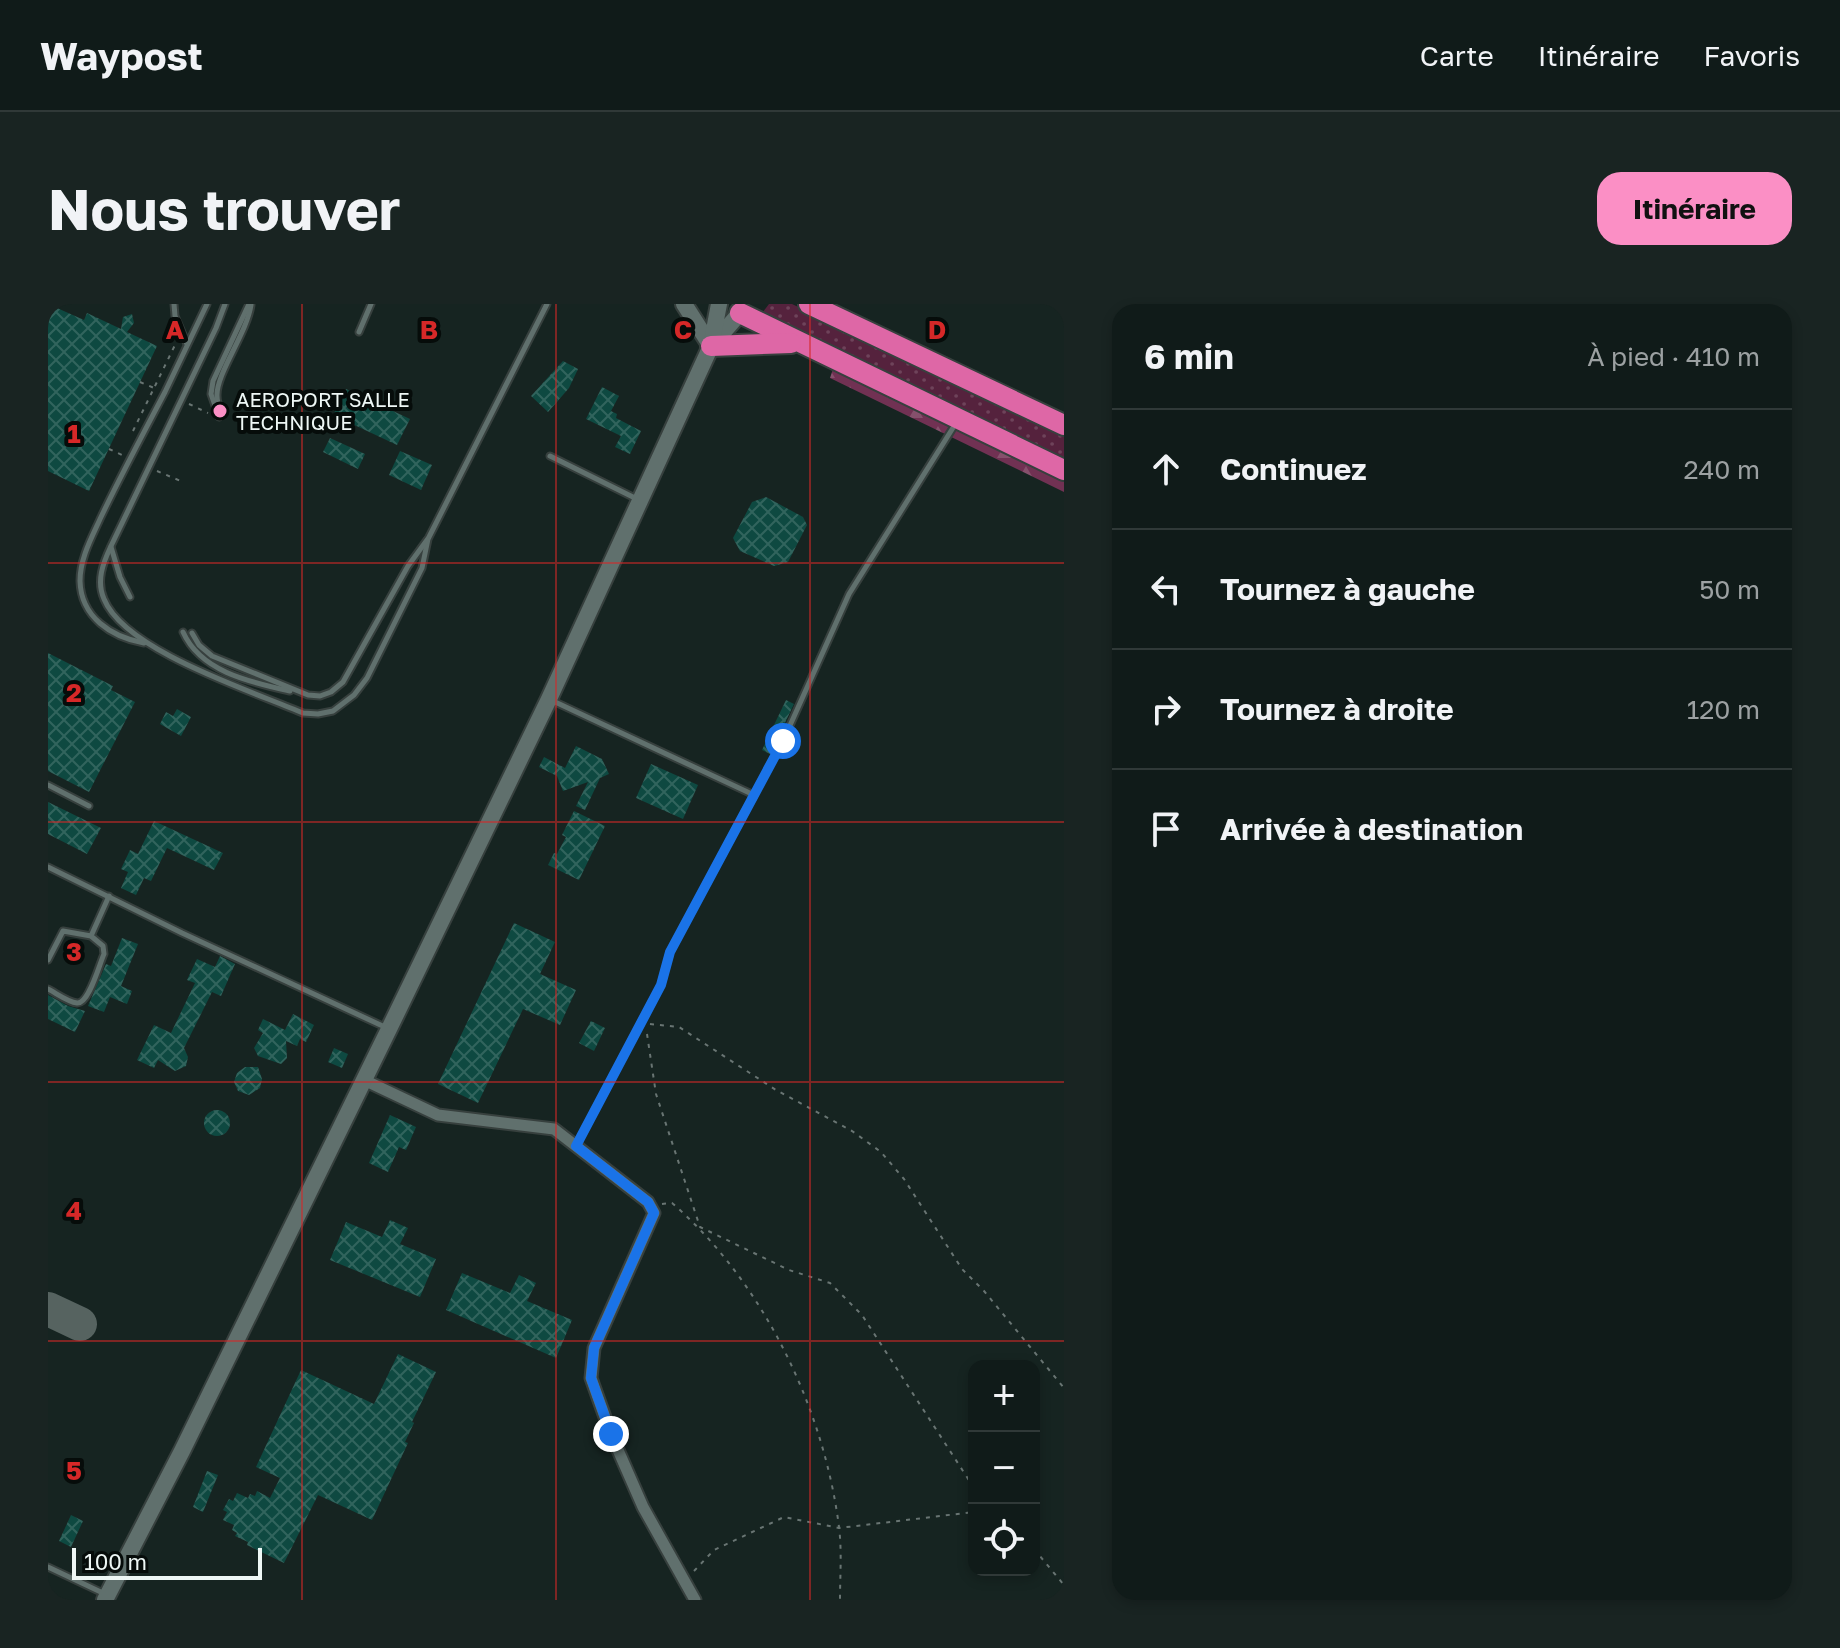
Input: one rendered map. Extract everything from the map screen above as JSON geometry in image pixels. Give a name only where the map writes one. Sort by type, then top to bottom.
[{"type":"highway","points":[[809,304],[1064,425]]},
{"type":"highway","points":[[747,308],[799,343],[1064,470]]},
{"type":"highway","points":[[711,346],[799,343]]},
{"type":"street","points":[[684,304],[711,346]]},
{"type":"street","points":[[106,1598],[182,1451],[549,699],[711,346],[720,304],[729,311],[747,308]]},
{"type":"street","points":[[711,346],[747,308]]},
{"type":"street","points":[[364,1080],[438,1115],[554,1129],[650,1206],[654,1213],[594,1348],[591,1378],[643,1507],[695,1600]]},
{"type":"lane","points":[[174,304],[175,316],[187,345]]},
{"type":"lane","points":[[145,643],[126,640],[92,617],[80,581],[84,554],[128,458],[207,304]]},
{"type":"lane","points":[[225,304],[103,563],[100,584],[104,599],[129,632],[207,673],[303,713],[333,711],[354,695],[367,678],[422,568],[428,539]]},
{"type":"lane","points":[[220,416],[211,394],[213,381],[250,304]]},
{"type":"lane","points":[[359,332],[371,304]]},
{"type":"lane","points":[[183,632],[190,648],[215,667],[257,683],[320,696],[343,682],[408,566],[428,539],[547,304]]},
{"type":"lane","points":[[576,1146],[661,985],[670,952],[783,741],[849,594],[958,419]]},
{"type":"lane","points":[[550,456],[640,500]]},
{"type":"lane","points":[[111,546],[130,597]]},
{"type":"lane","points":[[192,633],[204,652],[308,695]]},
{"type":"lane","points":[[549,699],[754,795]]},
{"type":"lane","points":[[48,785],[89,806]]},
{"type":"lane","points":[[48,867],[389,1029]]},
{"type":"lane","points":[[91,936],[109,896]]},
{"type":"lane","points":[[48,960],[63,931],[91,936],[103,946],[104,954],[88,997],[82,1003],[48,989]]},
{"type":"lane","points":[[48,1567],[106,1598]]},
{"type":"path","points":[[128,441],[182,331]]},
{"type":"path","points":[[968,1479],[862,1315],[830,1283],[789,1270],[700,1227],[656,1094],[646,1024],[679,1027],[776,1090],[852,1131],[881,1152],[904,1179],[962,1269],[1064,1388]]},
{"type":"path","points":[[650,1206],[672,1203],[700,1227],[781,1340],[807,1397],[826,1468],[839,1528],[840,1600]]},
{"type":"path","points":[[685,1581],[714,1550],[784,1517],[839,1528],[968,1513]]},
{"type":"path","points":[[1040,1556],[1064,1585]]},
{"type":"shaded area","points":[[769,304],[792,304],[1064,434],[1064,461],[760,316]]},
{"type":"green space","points":[[833,369],[1064,482],[1064,492],[830,378]]},
{"type":"building","points":[[48,304],[84,320],[87,313],[121,329],[123,317],[132,314],[134,323],[127,332],[157,346],[89,491],[48,471]]},
{"type":"building","points":[[563,361],[578,369],[569,388],[548,412],[531,396]]},
{"type":"building","points":[[602,387],[619,396],[611,411],[617,414],[616,418],[641,431],[630,454],[615,447],[621,436],[586,419]]},
{"type":"building","points":[[346,389],[410,419],[397,445],[333,415]]},
{"type":"building","points":[[330,438],[365,454],[358,469],[323,452]]},
{"type":"building","points":[[400,451],[432,465],[421,490],[389,475]]},
{"type":"building","points":[[766,497],[803,517],[807,525],[788,562],[774,566],[740,551],[733,538],[752,502]]},
{"type":"building","points":[[48,653],[113,686],[111,690],[135,702],[89,792],[48,771]]},
{"type":"building","points":[[786,700],[794,704],[770,754],[762,750]]},
{"type":"building","points":[[177,709],[191,717],[181,736],[160,724],[166,712],[173,716]]},
{"type":"building","points":[[576,746],[602,759],[609,774],[600,778],[585,810],[576,806],[588,782],[563,791],[557,776],[539,767],[544,757],[565,768]]},
{"type":"building","points":[[651,764],[698,785],[683,819],[636,798]]},
{"type":"building","points":[[48,802],[101,828],[87,854],[48,834]]},
{"type":"building","points":[[574,811],[605,826],[579,880],[548,865],[566,837],[562,835]]},
{"type":"building","points":[[154,821],[223,853],[214,870],[167,848],[151,881],[144,878],[136,895],[121,888],[128,872],[121,869],[130,850],[138,854]]},
{"type":"building","points":[[514,923],[555,942],[540,974],[576,990],[560,1025],[523,1009],[478,1103],[438,1084]]},
{"type":"building","points":[[122,938],[138,944],[121,986],[132,991],[127,1004],[110,997],[104,1012],[88,1006],[106,964],[111,966]]},
{"type":"building","points":[[220,956],[235,964],[221,996],[212,992],[184,1048],[188,1057],[186,1066],[175,1071],[158,1060],[154,1068],[137,1060],[154,1025],[171,1033],[195,983],[187,980],[197,959],[215,967]]},
{"type":"building","points":[[48,995],[85,1011],[75,1032],[48,1019]]},
{"type":"building","points":[[293,1014],[314,1025],[306,1042],[300,1039],[297,1046],[286,1041],[287,1058],[281,1064],[258,1056],[254,1048],[263,1033],[258,1030],[263,1019],[285,1030]]},
{"type":"building","points":[[591,1021],[605,1028],[594,1051],[579,1043]]},
{"type":"building","points":[[334,1048],[348,1054],[342,1068],[328,1062]]},
{"type":"building","points":[[245,1067],[258,1067],[262,1079],[260,1088],[249,1095],[238,1091],[234,1082],[237,1073]]},
{"type":"building","points":[[217,1110],[226,1114],[230,1123],[226,1132],[217,1136],[208,1132],[204,1123],[208,1114]]},
{"type":"building","points":[[390,1115],[416,1127],[406,1150],[399,1147],[388,1172],[369,1163]]},
{"type":"building","points":[[390,1220],[408,1228],[400,1244],[436,1259],[420,1297],[330,1260],[346,1222],[382,1237]]},
{"type":"building","points":[[462,1273],[510,1293],[519,1275],[536,1283],[527,1301],[572,1320],[556,1358],[446,1310]]},
{"type":"building","points":[[398,1354],[436,1372],[412,1422],[405,1442],[408,1443],[372,1520],[318,1495],[284,1563],[235,1536],[237,1533],[232,1530],[234,1525],[223,1520],[227,1512],[223,1510],[237,1493],[248,1498],[250,1494],[255,1496],[257,1491],[270,1498],[280,1478],[256,1467],[301,1370],[374,1404]]},
{"type":"building","points":[[207,1471],[218,1475],[203,1512],[193,1507]]},
{"type":"building","points":[[71,1515],[83,1521],[71,1547],[59,1541]]},
{"type":"taxiway","points":[[48,1309],[80,1324]]},
{"type":"place","name":"AEROPORT SALLE TECHNIQUE","points":[[220,411]]},
{"type":"route","points":[[611,1434],[591,1378],[594,1348],[654,1213],[648,1202],[576,1146],[661,985],[670,952],[783,741]]}]
